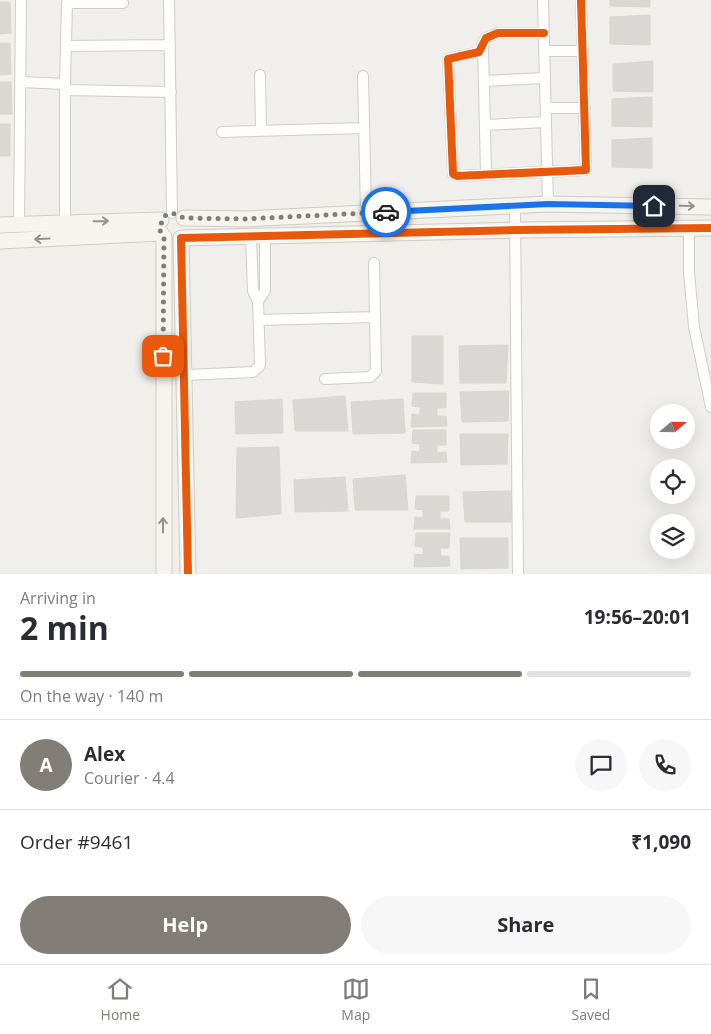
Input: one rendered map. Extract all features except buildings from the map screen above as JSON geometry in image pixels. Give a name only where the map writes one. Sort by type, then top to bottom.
[{"type":"street","points":[[19,224],[20,0]]},
{"type":"street","points":[[164,574],[171,92],[169,0]]},
{"type":"street","points":[[543,0],[548,204]]},
{"type":"street","points":[[544,33],[498,33],[486,38],[478,52],[448,59],[453,174],[457,176],[582,172],[588,168],[581,0]]},
{"type":"street","points":[[65,223],[66,3],[123,3]]},
{"type":"street","points":[[66,46],[170,45]]},
{"type":"street","points":[[483,46],[486,174]]},
{"type":"street","points":[[544,51],[583,51]]},
{"type":"street","points":[[260,75],[261,131]]},
{"type":"street","points":[[362,76],[366,213]]},
{"type":"street","points":[[484,81],[545,78]]},
{"type":"street","points":[[21,82],[65,87],[171,92]]},
{"type":"street","points":[[546,108],[585,108]]},
{"type":"street","points":[[485,125],[546,122]]},
{"type":"street","points":[[222,132],[364,128]]},
{"type":"street","points":[[0,241],[168,224],[548,204],[711,207]]},
{"type":"street","points":[[515,207],[518,574]]},
{"type":"street","points":[[0,225],[65,223],[168,224],[187,227],[181,238],[188,574]]},
{"type":"street","points":[[689,228],[689,272],[694,327],[711,407]]},
{"type":"street","points":[[181,238],[516,230],[711,228]]},
{"type":"street","points":[[185,375],[253,372],[258,369],[260,365],[258,301],[265,290],[258,236]]},
{"type":"street","points":[[325,379],[374,376],[376,371],[374,263]]},
{"type":"street","points":[[259,320],[375,317]]},
{"type":"cycle path","points":[[544,33],[498,33],[486,38],[479,52],[448,59],[453,174],[457,176],[586,170],[581,0]]},
{"type":"cycle path","points":[[188,574],[181,238],[516,230],[711,228]]},
{"type":"way so far","points":[[163,356],[164,237],[159,229],[159,224],[164,216],[177,213],[184,218],[245,219],[386,212]]},
{"type":"route","points":[[386,212],[548,204],[654,206]]}]
